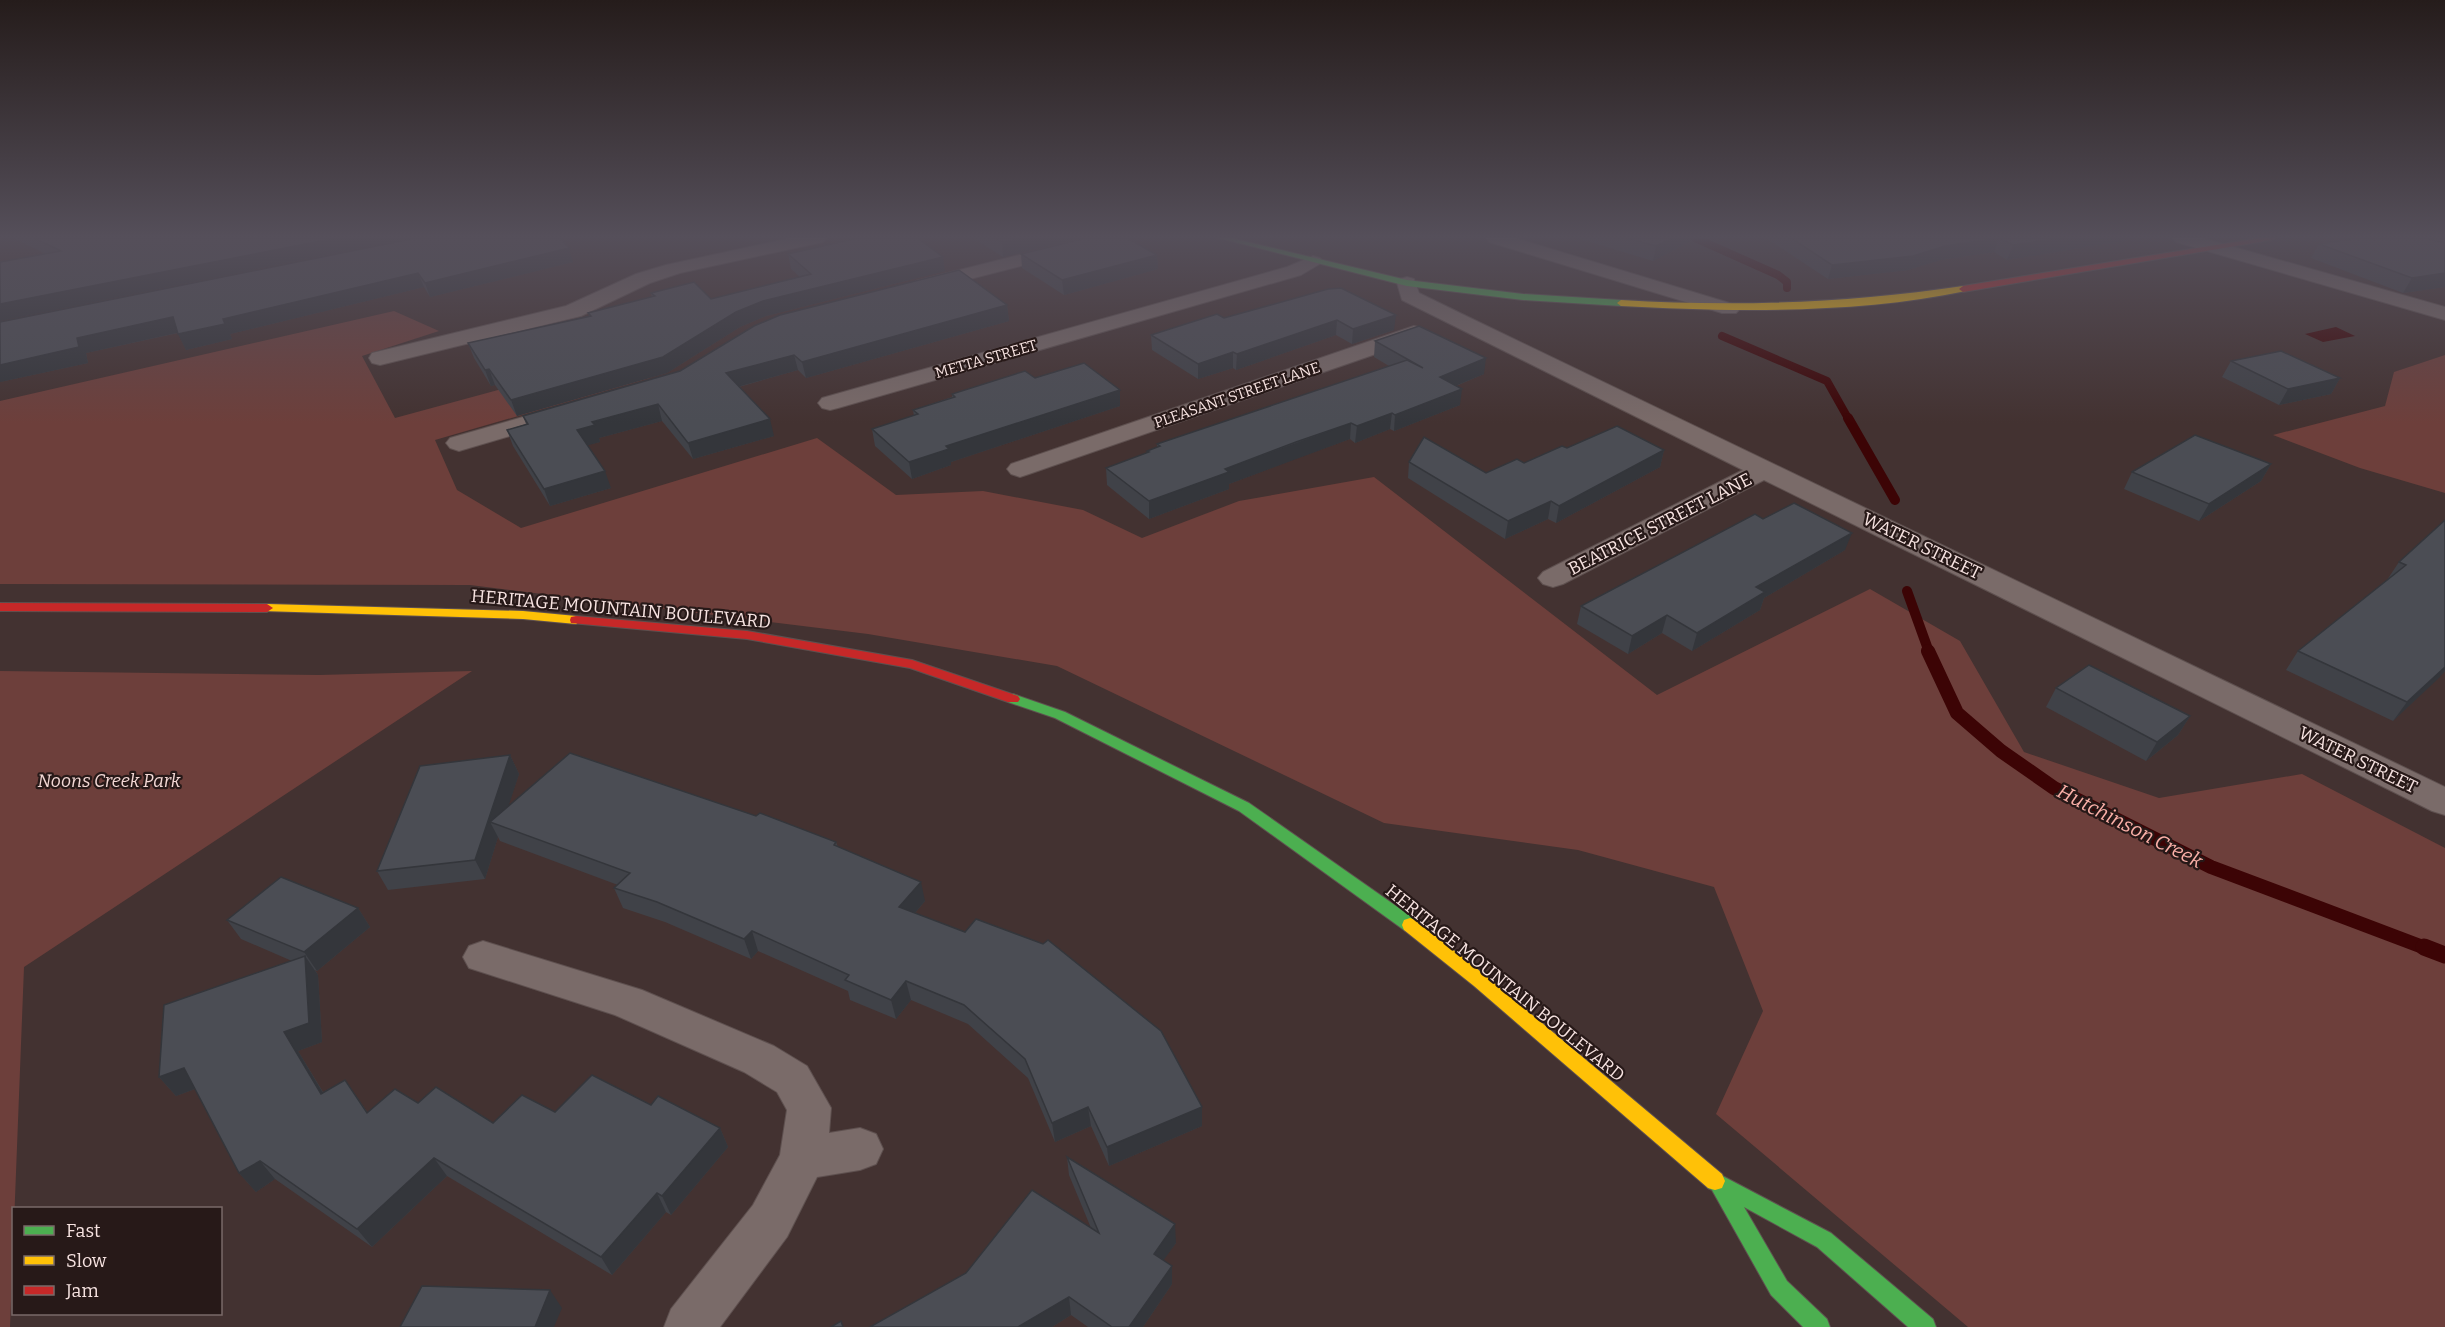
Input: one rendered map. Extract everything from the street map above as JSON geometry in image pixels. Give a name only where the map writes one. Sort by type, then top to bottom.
[{"type":"main road","points":[[1568,300],[1616,305],[1729,309],[1795,308],[1898,300]]},
{"type":"main road","name":"HERITAGE MOUNTAIN BOULEVARD","points":[[0,607],[296,608],[523,615],[747,635],[912,664],[1060,715],[1244,807],[1400,917],[1480,981],[1721,1187],[1824,1240],[1925,1327]]},
{"type":"main road","name":"HERITAGE MOUNTAIN BOULEVARD","points":[[1721,1187],[1779,1287],[1819,1327]]},
{"type":"street","points":[[380,358],[573,311],[604,300]]},
{"type":"street","name":"METTA STREET","points":[[830,403],[1192,300]]},
{"type":"street","name":"WATER STREET","points":[[1417,300],[2445,802]]},
{"type":"street","points":[[1699,300],[1729,309]]},
{"type":"street","points":[[2394,300],[2445,315]]},
{"type":"street","name":"PLEASANT STREET LANE","points":[[1020,469],[1454,319]]},
{"type":"street","points":[[459,443],[584,407]]},
{"type":"street","name":"BEATRICE STREET LANE","points":[[1553,578],[1766,469]]},
{"type":"street","points":[[483,957],[627,1002],[759,1059],[792,1079],[809,1108],[802,1158],[770,1221],[689,1327]]},
{"type":"street","points":[[802,1158],[860,1149]]},
{"type":"green space","points":[[394,311],[439,331],[362,356],[395,418],[627,355],[650,378],[435,440],[457,490],[521,528],[817,438],[896,495],[983,491],[1083,510],[1142,538],[1239,501],[1374,477],[1657,695],[1870,589],[1960,641],[2024,752],[2159,798],[2302,774],[2445,848],[2445,1327],[1968,1327],[1716,1114],[1763,1011],[1714,887],[1578,850],[1384,823],[1057,666],[868,634],[470,585],[0,584],[0,401]]},
{"type":"green space","points":[[2445,355],[2445,493],[2360,468],[2273,435],[2385,406],[2394,372]]},
{"type":"green space","name":"Noons Creek Park","points":[[0,671],[319,675],[472,671],[24,967],[15,1207],[12,1207],[10,1327],[0,1327]]},
{"type":"shaded area","points":[[2336,327],[2355,336],[2323,342],[2305,334]]},
{"type":"building","points":[[0,300],[21,300],[0,304]]},
{"type":"building","points":[[109,300],[304,300],[223,319],[225,324],[178,334],[173,317],[77,338],[79,347],[0,365],[0,322]]},
{"type":"building","points":[[640,300],[767,300],[736,312],[663,357],[511,400],[489,369],[485,370],[468,343],[591,316],[588,313]]},
{"type":"building","points":[[840,300],[1000,300],[1007,305],[802,362],[794,355],[726,373],[770,419],[688,443],[658,404],[592,422],[595,425],[577,430],[605,471],[544,489],[507,430],[528,424],[523,416],[680,371],[754,326],[780,315]]},
{"type":"building","points":[[1289,300],[1365,300],[1396,315],[1353,329],[1337,320],[1237,354],[1233,352],[1198,364],[1151,335],[1217,314],[1224,318]]},
{"type":"building","points":[[1419,326],[1486,358],[1440,377],[1462,389],[1395,415],[1392,413],[1357,426],[1351,423],[1296,442],[1225,469],[1229,472],[1149,501],[1106,468],[1149,452],[1147,451],[1160,446],[1157,444],[1407,360],[1423,368],[1375,341]]},
{"type":"building","points":[[2281,351],[2340,378],[2288,389],[2231,361]]},
{"type":"building","points":[[1084,363],[1120,390],[946,446],[949,449],[909,462],[872,429],[918,414],[913,410],[955,397],[952,394],[1025,371],[1035,378]]},
{"type":"building","points":[[1617,426],[1664,450],[1559,506],[1551,501],[1508,521],[1409,462],[1424,437],[1486,473],[1517,459],[1524,463],[1562,446],[1567,448]]},
{"type":"building","points":[[2195,435],[2271,464],[2209,504],[2132,472]]},
{"type":"building","points":[[1794,503],[1852,533],[1756,587],[1765,592],[1697,633],[1667,615],[1632,636],[1581,606],[1755,514],[1763,519]]},
{"type":"building","points":[[2445,520],[2445,667],[2407,702],[2298,651],[2406,565],[2399,562]]},
{"type":"building","points":[[2089,665],[2190,716],[2157,742],[2056,688]]},
{"type":"building","points":[[570,753],[756,816],[760,813],[836,842],[834,845],[921,882],[899,907],[965,932],[976,919],[1043,944],[1048,940],[1161,1031],[1202,1107],[1107,1147],[1088,1107],[1052,1123],[1025,1059],[964,1005],[906,981],[891,1000],[845,980],[849,975],[752,931],[744,939],[657,902],[614,888],[630,873],[490,822]]},
{"type":"building","points":[[510,755],[475,860],[377,871],[420,766]]},
{"type":"building","points":[[281,877],[358,908],[304,952],[227,920]]},
{"type":"building","points":[[305,956],[309,1023],[284,1032],[321,1094],[345,1080],[367,1113],[395,1089],[418,1103],[436,1087],[493,1123],[522,1095],[555,1112],[592,1075],[651,1105],[658,1096],[720,1128],[662,1196],[657,1193],[601,1257],[434,1158],[357,1229],[260,1161],[239,1173],[184,1068],[159,1077],[164,1005]]},
{"type":"building","points":[[1067,1157],[1175,1224],[1154,1254],[1172,1266],[1129,1327],[1112,1327],[1069,1297],[1018,1327],[870,1327],[966,1273],[1032,1190],[1099,1233]]},
{"type":"building","points":[[422,1286],[550,1290],[535,1327],[400,1327]]},
{"type":"building","points":[[841,1321],[843,1327],[831,1327]]},
{"type":"waterway","name":"Hutchinson Creek","points":[[1722,336],[1827,381],[1849,420]]},
{"type":"waterway","name":"Hutchinson Creek","points":[[1848,418],[1895,500]]},
{"type":"waterway","name":"Hutchinson Creek","points":[[1907,591],[1929,652]]},
{"type":"waterway","name":"Hutchinson Creek","points":[[1928,651],[1957,713],[2001,751],[2054,788],[2211,867],[2428,949]]},
{"type":"waterway","name":"Hutchinson Creek","points":[[2424,947],[2445,955]]},
{"type":"traffic: fast","points":[[1571,300],[1621,303]]},
{"type":"traffic: fast","points":[[1013,699],[1060,715],[1244,807],[1410,925]]},
{"type":"traffic: fast","points":[[1715,1181],[1824,1240],[1925,1327]]},
{"type":"traffic: fast","points":[[1721,1187],[1779,1288],[1819,1327]]},
{"type":"traffic: slow","points":[[1621,303],[1749,307],[1878,300]]},
{"type":"traffic: slow","points":[[267,608],[523,615],[576,620]]},
{"type":"traffic: slow","points":[[1410,925],[1480,981],[1715,1181]]},
{"type":"traffic: jam","points":[[0,607],[267,608]]},
{"type":"traffic: jam","points":[[576,620],[747,635],[912,664],[1013,699]]}]
